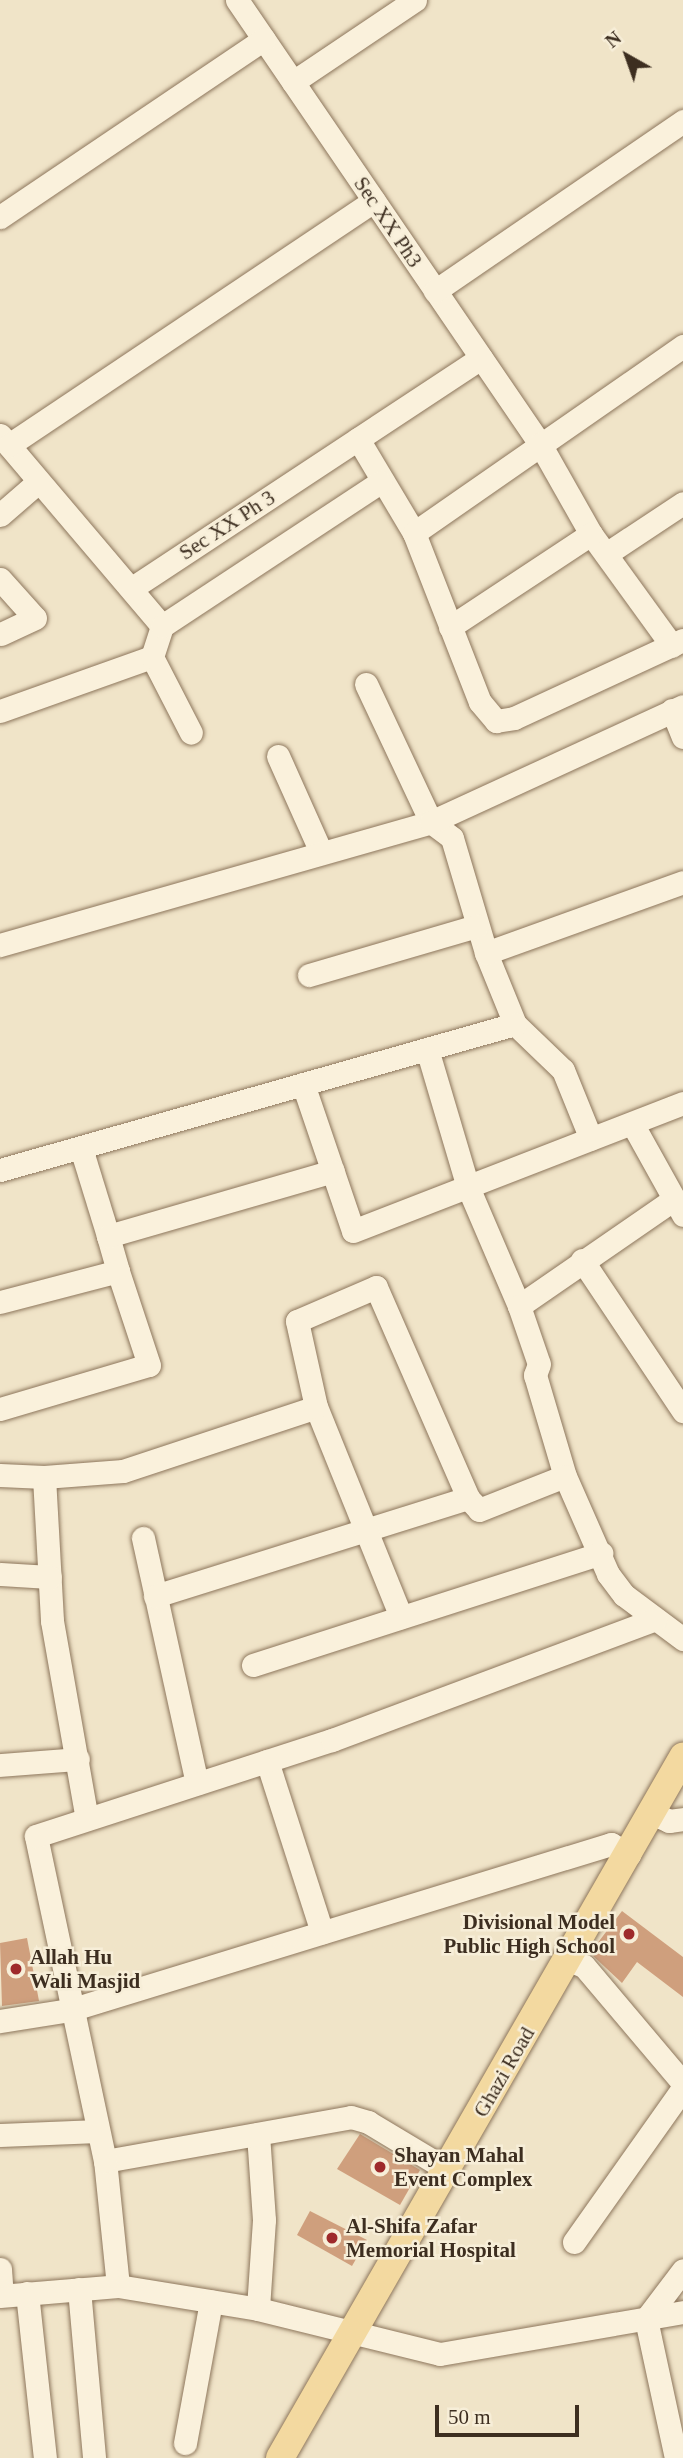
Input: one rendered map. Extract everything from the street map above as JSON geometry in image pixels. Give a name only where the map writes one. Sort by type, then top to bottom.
[{"type":"main road","name":"Ghazi Road","points":[[279,2458],[356,2331],[683,1757]]},
{"type":"street","name":"Sec XX Ph3","points":[[237,0],[540,444],[590,534],[678,643]]},
{"type":"street","points":[[293,82],[415,0]]},
{"type":"street","points":[[0,217],[264,39]]},
{"type":"street","points":[[435,291],[683,121]]},
{"type":"street","points":[[162,626],[4,440],[374,201]]},
{"type":"street","points":[[414,533],[683,346]]},
{"type":"street","name":"Sec XX Ph 3","points":[[132,588],[481,358]]},
{"type":"street","points":[[358,439],[380,482],[414,533],[480,702],[496,721],[514,718],[678,643]]},
{"type":"street","points":[[0,515],[38,482]]},
{"type":"street","points":[[191,733],[152,657],[162,626],[380,482]]},
{"type":"street","points":[[606,554],[683,503]]},
{"type":"street","points":[[450,627],[590,534]]},
{"type":"street","points":[[0,579],[35,618],[0,634]]},
{"type":"street","points":[[0,711],[152,657]]},
{"type":"street","points":[[366,684],[430,822],[452,838],[486,953],[515,1024],[563,1070],[591,1139]]},
{"type":"street","points":[[0,945],[430,822],[678,708],[683,737]]},
{"type":"street","points":[[278,756],[321,852]]},
{"type":"street","points":[[486,953],[683,882]]},
{"type":"street","points":[[309,975],[477,926]]},
{"type":"street","points":[[0,1170],[515,1024]]},
{"type":"street","points":[[427,1049],[467,1187],[519,1306],[539,1364],[535,1375],[565,1476],[600,1553],[625,1595],[683,1639]]},
{"type":"street","points":[[303,1084],[353,1231],[683,1103]]},
{"type":"street","points":[[519,1306],[582,1260],[678,1207],[632,1125]]},
{"type":"street","points":[[0,1409],[149,1365],[81,1148]]},
{"type":"street","points":[[108,1236],[333,1171]]},
{"type":"street","points":[[582,1260],[683,1411]]},
{"type":"street","points":[[0,1302],[118,1271]]},
{"type":"street","points":[[401,1617],[316,1407],[297,1321],[376,1287],[468,1498],[480,1510],[565,1476]]},
{"type":"street","points":[[0,1475],[44,1477],[122,1471],[316,1407]]},
{"type":"street","points":[[44,1477],[52,1621],[87,1819]]},
{"type":"street","points":[[155,1596],[468,1498]]},
{"type":"street","points":[[143,1538],[197,1783]]},
{"type":"street","points":[[253,1665],[600,1553]]},
{"type":"street","points":[[0,1574],[50,1577]]},
{"type":"street","points":[[118,2286],[105,2161],[70,2010],[36,1836],[267,1761],[655,1619]]},
{"type":"street","points":[[0,1765],[78,1759]]},
{"type":"street","points":[[267,1761],[322,1932]]},
{"type":"street","points":[[652,1813],[669,1821],[683,1819]]},
{"type":"street","points":[[0,2021],[70,2010],[611,1844],[629,1854]]},
{"type":"street","points":[[569,1960],[584,1966],[683,2085],[574,2242]]},
{"type":"street","points":[[105,2161],[351,2117],[368,2122],[448,2170]]},
{"type":"street","points":[[0,2134],[98,2132]]},
{"type":"street","points":[[258,2134],[264,2220],[258,2309]]},
{"type":"street","points":[[0,2269],[1,2296],[118,2286],[258,2309],[356,2331],[439,2354],[683,2312]]},
{"type":"street","points":[[676,2458],[646,2319],[683,2270]]},
{"type":"street","points":[[79,2289],[94,2458]]},
{"type":"street","points":[[27,2293],[45,2458]]},
{"type":"street","points":[[185,2443],[211,2301]]},
{"type":"building","name":"Divisional Model Public High School","points":[[622,1911],[683,1957],[683,1997],[637,1962],[622,1983],[590,1953]]},
{"type":"building","name":"Allah Hu Wali Masjid","points":[[27,1938],[39,2001],[2,2006],[0,1943]]},
{"type":"building","name":"Shayan Mahal Event Complex","points":[[360,2134],[420,2170],[400,2205],[337,2169]]},
{"type":"building","name":"Al-Shifa Zafar Memorial Hospital","points":[[310,2211],[367,2240],[352,2266],[297,2235]]},
{"type":"place","name":"Divisional Model Public High School","points":[[629,1934]]},
{"type":"place","name":"Allah Hu Wali Masjid","points":[[16,1969]]},
{"type":"place","name":"Shayan Mahal Event Complex","points":[[380,2167]]},
{"type":"place","name":"Al-Shifa Zafar Memorial Hospital","points":[[332,2238]]}]
